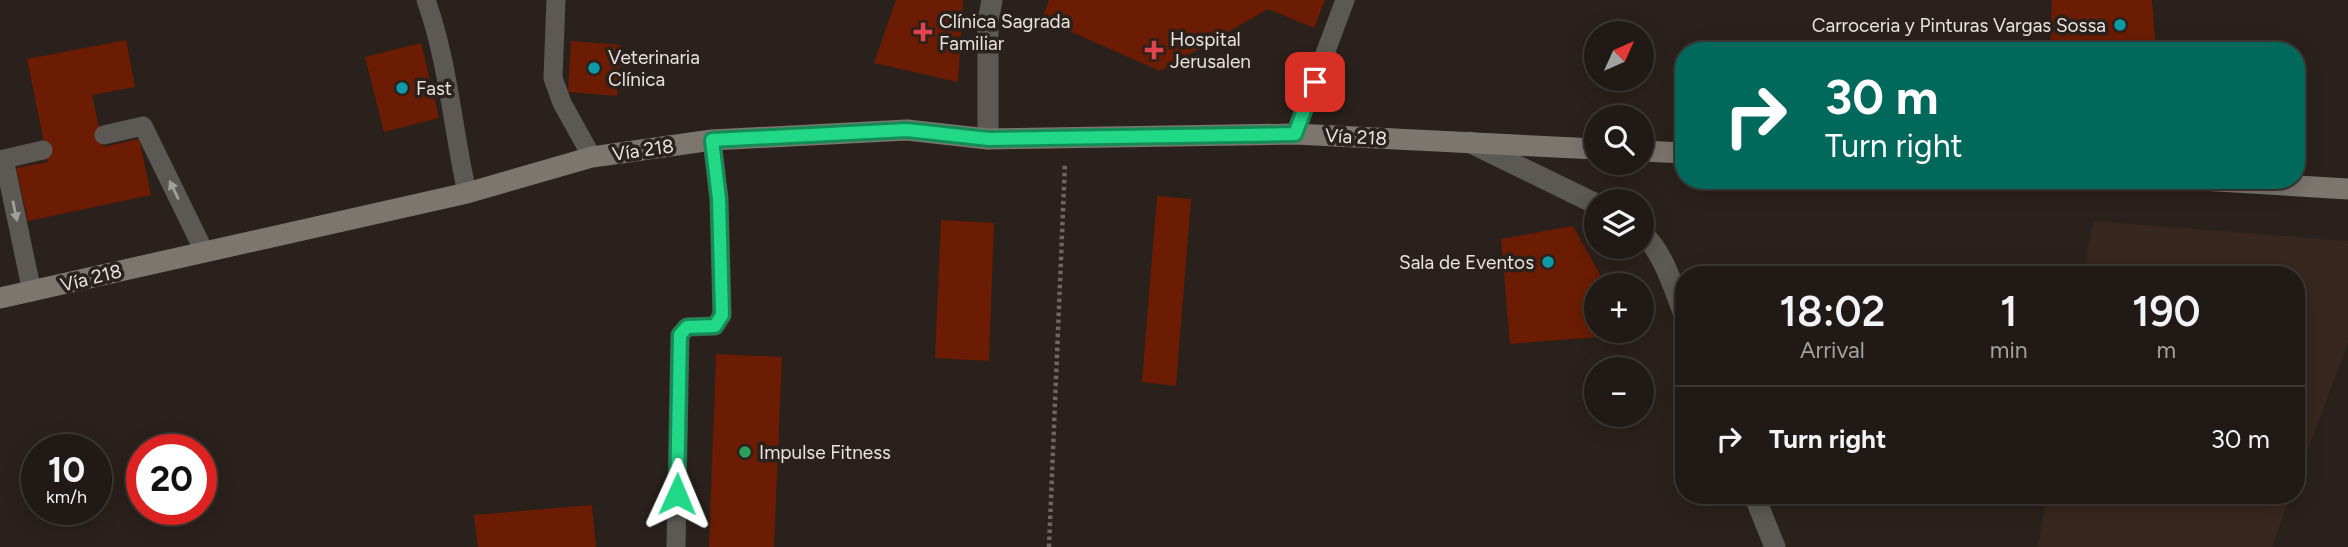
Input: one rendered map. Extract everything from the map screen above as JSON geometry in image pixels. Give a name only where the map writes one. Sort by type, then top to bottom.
[{"type":"main road","name":"Vía 218","points":[[0,298],[467,193],[592,157],[712,140],[907,130],[989,139],[1295,134],[1584,148]]},
{"type":"main road","points":[[1654,152],[1675,153]]},
{"type":"main road","points":[[2305,186],[2348,189]]},
{"type":"street","points":[[989,139],[988,22],[992,0]]},
{"type":"street","points":[[1469,142],[1584,198]]},
{"type":"street","points":[[1654,248],[1675,292]]},
{"type":"street","points":[[1758,504],[1775,547]]},
{"type":"lane","points":[[426,0],[438,32],[453,129],[467,193]]},
{"type":"lane","points":[[556,0],[553,78],[562,103],[592,157]]},
{"type":"lane","points":[[1295,134],[1346,0]]},
{"type":"lane","points":[[104,135],[143,126],[204,251]]},
{"type":"lane","points":[[676,547],[680,335],[687,327],[715,326],[722,315],[719,199],[712,140]]},
{"type":"lane","points":[[32,292],[4,159],[43,150]]},
{"type":"path","points":[[1049,547],[1066,138]]},
{"type":"shaded area","points":[[2093,221],[2348,241],[2348,342],[2305,458],[2305,266],[2086,266]]},
{"type":"shaded area","points":[[2045,504],[2288,504],[2272,547],[2038,547]]},
{"type":"building","name":"Clínica Sagrada Familiar","points":[[896,0],[963,0],[958,82],[874,63]]},
{"type":"building","name":"Hospital Jerusalen","points":[[1049,0],[1325,0],[1314,28],[1268,9],[1160,71],[1042,19]]},
{"type":"building","name":"Carroceria y Pinturas Vargas Sossa","points":[[2052,0],[2152,0],[2155,42],[2050,42]]},
{"type":"building","points":[[126,40],[135,87],[92,95],[103,147],[139,139],[151,195],[28,221],[16,168],[48,162],[27,59]]},
{"type":"building","name":"Veterinaria Clínica","points":[[571,41],[621,45],[617,96],[568,92]]},
{"type":"building","name":"Fast","points":[[421,43],[439,118],[384,132],[365,57]]},
{"type":"building","points":[[1157,196],[1191,199],[1176,386],[1142,382]]},
{"type":"building","points":[[941,220],[994,223],[989,361],[935,358]]},
{"type":"building","name":"Sala de Eventos","points":[[1573,226],[1584,246],[1584,259],[1591,259],[1599,273],[1584,273],[1584,338],[1510,344],[1501,239]]},
{"type":"building","name":"Impulse Fitness","points":[[716,354],[782,357],[774,547],[709,547]]},
{"type":"building","points":[[592,505],[596,547],[478,547],[474,515]]},
{"type":"place","name":"Carroceria y Pinturas Vargas Sossa","points":[[2120,25]]},
{"type":"place","name":"Clínica Sagrada Familiar","points":[[923,32]]},
{"type":"place","name":"Hospital Jerusalen","points":[[1154,50]]},
{"type":"place","name":"Veterinaria Clínica","points":[[594,68]]},
{"type":"place","name":"Fast","points":[[402,88]]},
{"type":"place","name":"Sala de Eventos","points":[[1548,262]]},
{"type":"place","name":"Impulse Fitness","points":[[745,452]]},
{"type":"route","points":[[677,494],[680,335],[687,327],[715,326],[722,315],[719,199],[712,140],[907,130],[989,139],[1295,134],[1315,82]]}]
